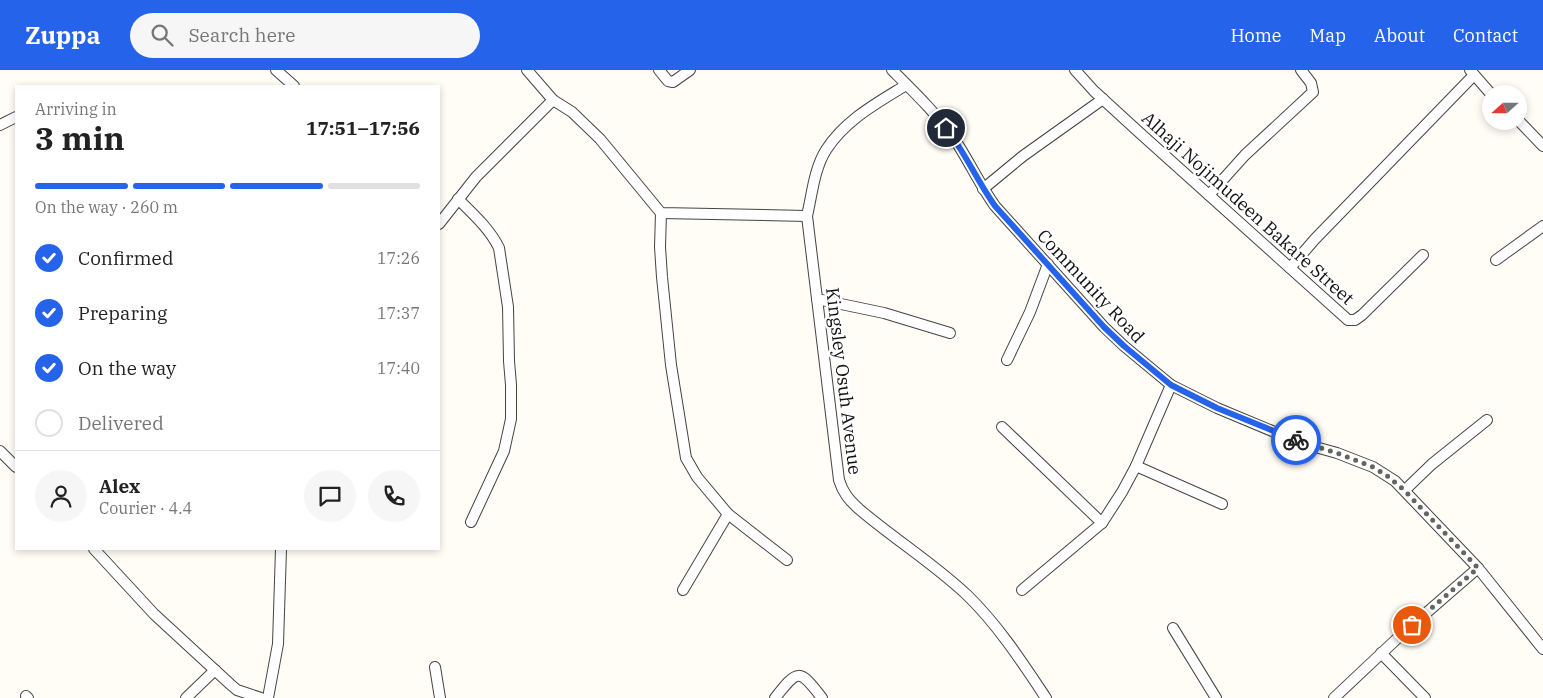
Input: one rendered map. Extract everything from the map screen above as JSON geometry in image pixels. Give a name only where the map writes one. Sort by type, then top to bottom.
[{"type":"street","points":[[276,70],[293,85]]},
{"type":"street","points":[[527,70],[554,100],[572,112],[600,139],[661,213],[662,277],[671,365],[684,452],[689,466],[728,514],[787,560]]},
{"type":"street","points":[[659,70],[668,80],[673,82],[690,70]]},
{"type":"street","name":"Community Road","points":[[892,70],[954,139],[983,190],[1008,222],[1104,327],[1124,346],[1171,385],[1217,408],[1301,442],[1373,467],[1386,475],[1404,490],[1478,568],[1543,649]]},
{"type":"street","name":"Alhaji Nojimudeen Bakare Street","points":[[1076,70],[1103,98],[1345,318],[1353,321],[1362,315],[1423,255]]},
{"type":"street","points":[[1209,195],[1245,155],[1313,92],[1311,83],[1301,70]]},
{"type":"street","points":[[1290,268],[1472,73],[1483,85]]},
{"type":"street","name":"Kingsley Osuh Avenue","points":[[906,84],[864,111],[845,126],[826,150],[816,173],[807,216],[837,466],[842,491],[859,509],[937,568],[968,596],[1010,645],[1046,698]]},
{"type":"street","points":[[983,190],[1023,156],[1103,98]]},
{"type":"street","points":[[442,212],[458,199],[499,153],[554,100]]},
{"type":"street","points":[[0,125],[15,118]]},
{"type":"street","points":[[1528,130],[1543,146]]},
{"type":"street","points":[[458,199],[476,217],[499,248],[507,298],[511,385],[511,419],[504,451],[471,522]]},
{"type":"street","points":[[661,213],[807,216]]},
{"type":"street","points":[[1496,260],[1543,226]]},
{"type":"street","points":[[1007,360],[1030,312],[1048,264]]},
{"type":"street","points":[[817,299],[884,313],[950,333]]},
{"type":"street","points":[[1022,590],[1102,523],[1136,466],[1171,385]]},
{"type":"street","points":[[1404,490],[1432,464],[1487,420]]},
{"type":"street","points":[[1002,427],[1102,523]]},
{"type":"street","points":[[0,451],[15,466]]},
{"type":"street","points":[[1136,466],[1222,504]]},
{"type":"street","points":[[682,590],[728,514]]},
{"type":"street","points":[[95,550],[154,614],[237,690],[261,698]]},
{"type":"street","points":[[268,698],[278,644],[281,550]]},
{"type":"street","points":[[1334,698],[1381,653],[1478,568]]},
{"type":"street","points":[[1173,628],[1216,698]]},
{"type":"street","points":[[1381,653],[1425,698]]},
{"type":"street","points":[[435,667],[440,698]]},
{"type":"street","points":[[186,698],[215,670]]},
{"type":"street","points":[[775,698],[791,678],[796,675],[799,675],[808,682],[822,698]]},
{"type":"way so far","points":[[1296,440],[1373,467],[1395,481],[1478,568],[1412,625]]},
{"type":"route","points":[[946,128],[983,190],[1008,222],[1104,327],[1124,346],[1183,393],[1296,440]]}]
